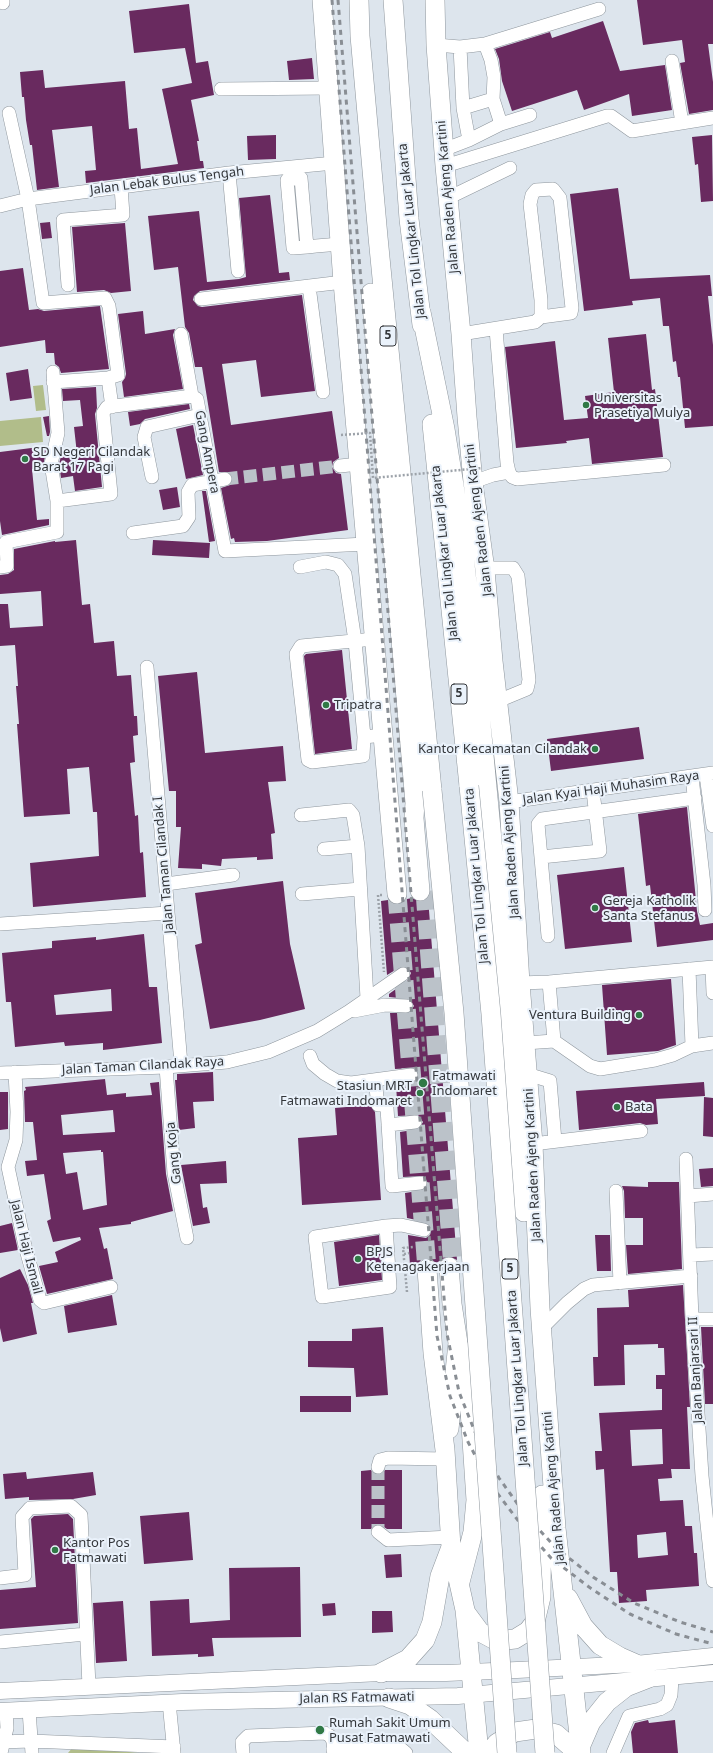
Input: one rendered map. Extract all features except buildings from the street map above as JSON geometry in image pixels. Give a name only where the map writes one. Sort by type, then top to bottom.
[{"type":"highway","points":[[322,0],[343,282],[383,735],[391,894]]},
{"type":"highway","name":"5","points":[[359,0],[361,43],[380,256],[454,1013],[494,1550],[507,1753]]},
{"type":"highway","name":"Jalan Tol Lingkar Luar Jakarta","points":[[393,0],[409,219],[421,312],[490,1014],[545,1753]]},
{"type":"highway","name":"Jalan Raden Ajeng Kartini","points":[[435,0],[436,45],[444,158],[509,802],[520,983],[533,1144],[540,1308],[556,1528],[573,1676],[579,1750]]},
{"type":"highway","points":[[380,256],[370,267],[370,275],[415,804],[419,816],[422,891]]},
{"type":"highway","points":[[421,312],[445,429],[462,537],[491,829],[525,1225],[540,1308]]},
{"type":"highway","points":[[445,1454],[454,1396],[458,1343],[451,1267]]},
{"type":"highway","points":[[427,1268],[433,1353],[445,1454],[451,1542],[459,1587],[465,1610],[479,1753]]},
{"type":"highway","points":[[458,1343],[468,1380],[476,1500],[473,1532],[459,1587]]},
{"type":"highway","points":[[465,1610],[480,1632],[488,1638],[501,1641],[516,1639],[524,1634],[531,1627],[538,1612],[541,1597],[544,1358]]},
{"type":"highway","points":[[381,1673],[408,1659],[425,1640],[432,1622],[440,1576],[451,1542]]},
{"type":"highway","points":[[562,1576],[569,1602],[583,1626],[600,1645],[620,1657],[636,1664]]},
{"type":"highway","points":[[490,1753],[497,1743],[515,1732],[536,1729],[556,1734],[572,1748],[579,1750],[591,1722],[607,1702],[626,1687],[649,1678]]},
{"type":"highway","points":[[389,1698],[410,1705],[430,1718],[466,1753]]},
{"type":"main road","name":"Jalan RS Fatmawati","points":[[3,1711],[169,1702],[474,1695],[636,1664],[713,1656]]},
{"type":"main road","name":"Jalan RS Fatmawati","points":[[0,1691],[381,1673],[472,1672],[649,1678],[713,1673]]},
{"type":"main road","points":[[27,1690],[29,1710]]},
{"type":"street","points":[[436,45],[460,47],[486,44],[599,9]]},
{"type":"street","points":[[486,44],[493,71],[493,99],[501,124]]},
{"type":"street","points":[[460,47],[463,108],[469,140]]},
{"type":"street","points":[[672,61],[682,123]]},
{"type":"street","points":[[221,89],[329,88]]},
{"type":"street","points":[[463,108],[493,99]]},
{"type":"street","points":[[0,567],[7,566],[6,542],[57,532],[57,501],[51,464],[58,433],[53,377],[108,378],[118,375],[109,306],[105,298],[43,303],[28,199],[9,113]]},
{"type":"street","points":[[444,158],[469,140],[501,124],[530,115]]},
{"type":"street","points":[[444,158],[607,116],[611,116],[632,131],[713,118]]},
{"type":"street","name":"Jalan Lebak Bulus Tengah","points":[[0,206],[28,199],[229,173],[334,163]]},
{"type":"street","points":[[448,198],[510,168]]},
{"type":"street","points":[[229,173],[238,271]]},
{"type":"street","points":[[307,247],[301,178],[287,180],[293,248],[307,247],[340,244]]},
{"type":"street","points":[[68,285],[63,220],[124,215],[121,187]]},
{"type":"street","points":[[461,334],[538,321],[541,317],[567,315],[570,313],[572,308],[560,198],[553,189],[536,190],[532,195],[530,204],[541,300],[541,317]]},
{"type":"street","points":[[201,299],[343,282]]},
{"type":"street","points":[[310,286],[323,392]]},
{"type":"street","points":[[496,329],[509,472],[517,479],[664,465]]},
{"type":"street","points":[[181,334],[192,396]]},
{"type":"street","points":[[57,501],[111,494],[103,414],[107,407],[112,407],[108,378]]},
{"type":"street","name":"Gang Ampera","points":[[112,407],[192,396],[197,399],[225,550],[366,544]]},
{"type":"street","points":[[152,477],[144,437],[147,427],[200,415]]},
{"type":"street","points":[[340,466],[359,464]]},
{"type":"street","points":[[477,475],[509,472]]},
{"type":"street","points":[[133,532],[183,526],[189,517],[188,492],[192,485],[225,479]]},
{"type":"street","points":[[300,567],[326,562],[338,565],[345,574],[355,641],[364,737],[363,756],[312,762],[307,758],[296,654],[301,646],[355,641],[374,638]]},
{"type":"street","points":[[485,570],[494,568],[513,568],[518,576],[529,680],[527,689],[498,701]]},
{"type":"street","name":"Jalan Taman Cilandak I","points":[[147,667],[181,1064]]},
{"type":"street","points":[[364,737],[383,735]]},
{"type":"street","points":[[709,774],[713,826]]},
{"type":"street","name":"Jalan Kyai Haji Muhasim Raya","points":[[509,802],[692,778],[709,774]]},
{"type":"street","points":[[692,778],[704,884],[705,910]]},
{"type":"street","points":[[541,857],[600,851],[597,811],[593,790]]},
{"type":"street","points":[[548,936],[538,824],[542,819],[694,798]]},
{"type":"street","points":[[301,815],[349,810],[353,815],[358,846],[367,998]]},
{"type":"street","points":[[324,850],[358,846]]},
{"type":"street","points":[[166,884],[233,875]]},
{"type":"street","points":[[302,894],[360,889]]},
{"type":"street","points":[[0,924],[168,913]]},
{"type":"street","points":[[520,983],[549,982],[713,967],[713,993]]},
{"type":"street","points":[[689,969],[692,1046]]},
{"type":"street","name":"Jalan Taman Cilandak Raya","points":[[0,1073],[166,1067],[181,1064],[227,1062],[268,1052],[317,1031],[348,1012],[403,974]]},
{"type":"street","points":[[549,982],[554,1041]]},
{"type":"street","name":"Jalan Taman Cilandak Raya","points":[[348,1012],[385,1005],[406,1006]]},
{"type":"street","points":[[554,1041],[590,1066],[600,1069],[655,1060],[674,1055],[692,1046],[713,1043]]},
{"type":"street","points":[[554,1041],[526,1058],[550,1081],[555,1141]]},
{"type":"street","points":[[310,1056],[313,1064],[325,1074],[337,1081],[351,1083],[411,1075]]},
{"type":"street","name":"Gang Koja","points":[[166,1067],[174,1173],[187,1238]]},
{"type":"street","name":"Jalan Haji Ismail","points":[[14,1072],[17,1112],[16,1140],[8,1167],[25,1246],[40,1300],[42,1302],[111,1287]]},
{"type":"street","points":[[375,1080],[378,1105],[385,1105],[387,1108],[392,1186],[420,1183]]},
{"type":"street","points":[[388,1125],[415,1122]]},
{"type":"street","points":[[533,1144],[641,1131]]},
{"type":"street","name":"Jalan Banjarsari II","points":[[686,1159],[692,1276],[692,1319],[702,1476],[713,1581]]},
{"type":"street","points":[[616,1191],[620,1283]]},
{"type":"street","points":[[688,1196],[713,1194]]},
{"type":"street","points":[[386,1226],[390,1287],[322,1297],[315,1237],[386,1226],[401,1225],[424,1230]]},
{"type":"street","points":[[691,1255],[713,1254]]},
{"type":"street","points":[[542,1328],[567,1303],[584,1289],[593,1285],[692,1276]]},
{"type":"street","points":[[692,1319],[713,1319]]},
{"type":"street","points":[[378,1467],[380,1460],[388,1458],[445,1454]]},
{"type":"street","points":[[0,1578],[25,1576],[22,1517],[30,1508],[71,1506],[81,1515],[89,1686]]},
{"type":"street","points":[[378,1532],[388,1540],[451,1542]]},
{"type":"street","points":[[0,1642],[86,1634]]},
{"type":"street","points":[[613,1753],[629,1716],[660,1709],[667,1705],[672,1695],[672,1677]]},
{"type":"street","points":[[3,1711],[7,1728],[1,1746],[174,1750],[169,1702]]},
{"type":"street","points":[[29,1710],[31,1747]]},
{"type":"street","points":[[243,1753],[242,1742],[248,1736],[325,1733],[330,1736],[333,1742],[334,1752],[400,1748],[406,1753]]},
{"type":"path","points":[[341,435],[370,433],[373,478],[477,475]]},
{"type":"path","points":[[384,976],[378,895],[391,894]]},
{"type":"path","points":[[407,1292],[403,1248],[413,1247]]},
{"type":"path","points":[[404,1254],[409,1253]]},
{"type":"green space","points":[[43,385],[46,410],[36,411],[33,386]]},
{"type":"green space","points":[[41,417],[43,442],[0,446],[0,421]]},
{"type":"green space","points":[[73,1747],[140,1753],[68,1753]]},
{"type":"tunnel","points":[[225,479],[340,466]]},
{"type":"tunnel","points":[[425,891],[453,1268]]},
{"type":"tunnel","points":[[397,894],[427,1269]]},
{"type":"tunnel","points":[[378,1467],[378,1532]]},
{"type":"railway","points":[[332,0],[437,1336],[450,1396],[468,1442],[491,1485],[520,1523],[551,1558],[589,1587],[630,1614],[676,1634],[713,1644]]},
{"type":"railway","points":[[338,0],[447,1334],[459,1392],[477,1437],[499,1478],[524,1513],[555,1547],[593,1577],[634,1603],[680,1622],[713,1632]]},
{"type":"place","name":"Universitas Prasetiya Mulya","points":[[586,405]]},
{"type":"place","name":"SD Negeri Cilandak Barat 17 Pagi","points":[[25,459]]},
{"type":"place","name":"Tripatra","points":[[326,705]]},
{"type":"place","name":"Kantor Kecamatan Cilandak","points":[[595,749]]},
{"type":"place","name":"Gereja Katholik Santa Stefanus","points":[[595,908]]},
{"type":"place","name":"Ventura Building","points":[[639,1015]]},
{"type":"place","name":"Fatmawati Indomaret","points":[[423,1083]]},
{"type":"place","name":"Stasiun MRT Fatmawati Indomaret","points":[[420,1093]]},
{"type":"place","name":"Bata","points":[[617,1107]]},
{"type":"place","name":"BPJS Ketenagakerjaan","points":[[358,1259]]},
{"type":"place","name":"Kantor Pos Fatmawati","points":[[55,1550]]},
{"type":"place","name":"Rumah Sakit Umum Pusat Fatmawati","points":[[320,1730]]}]
